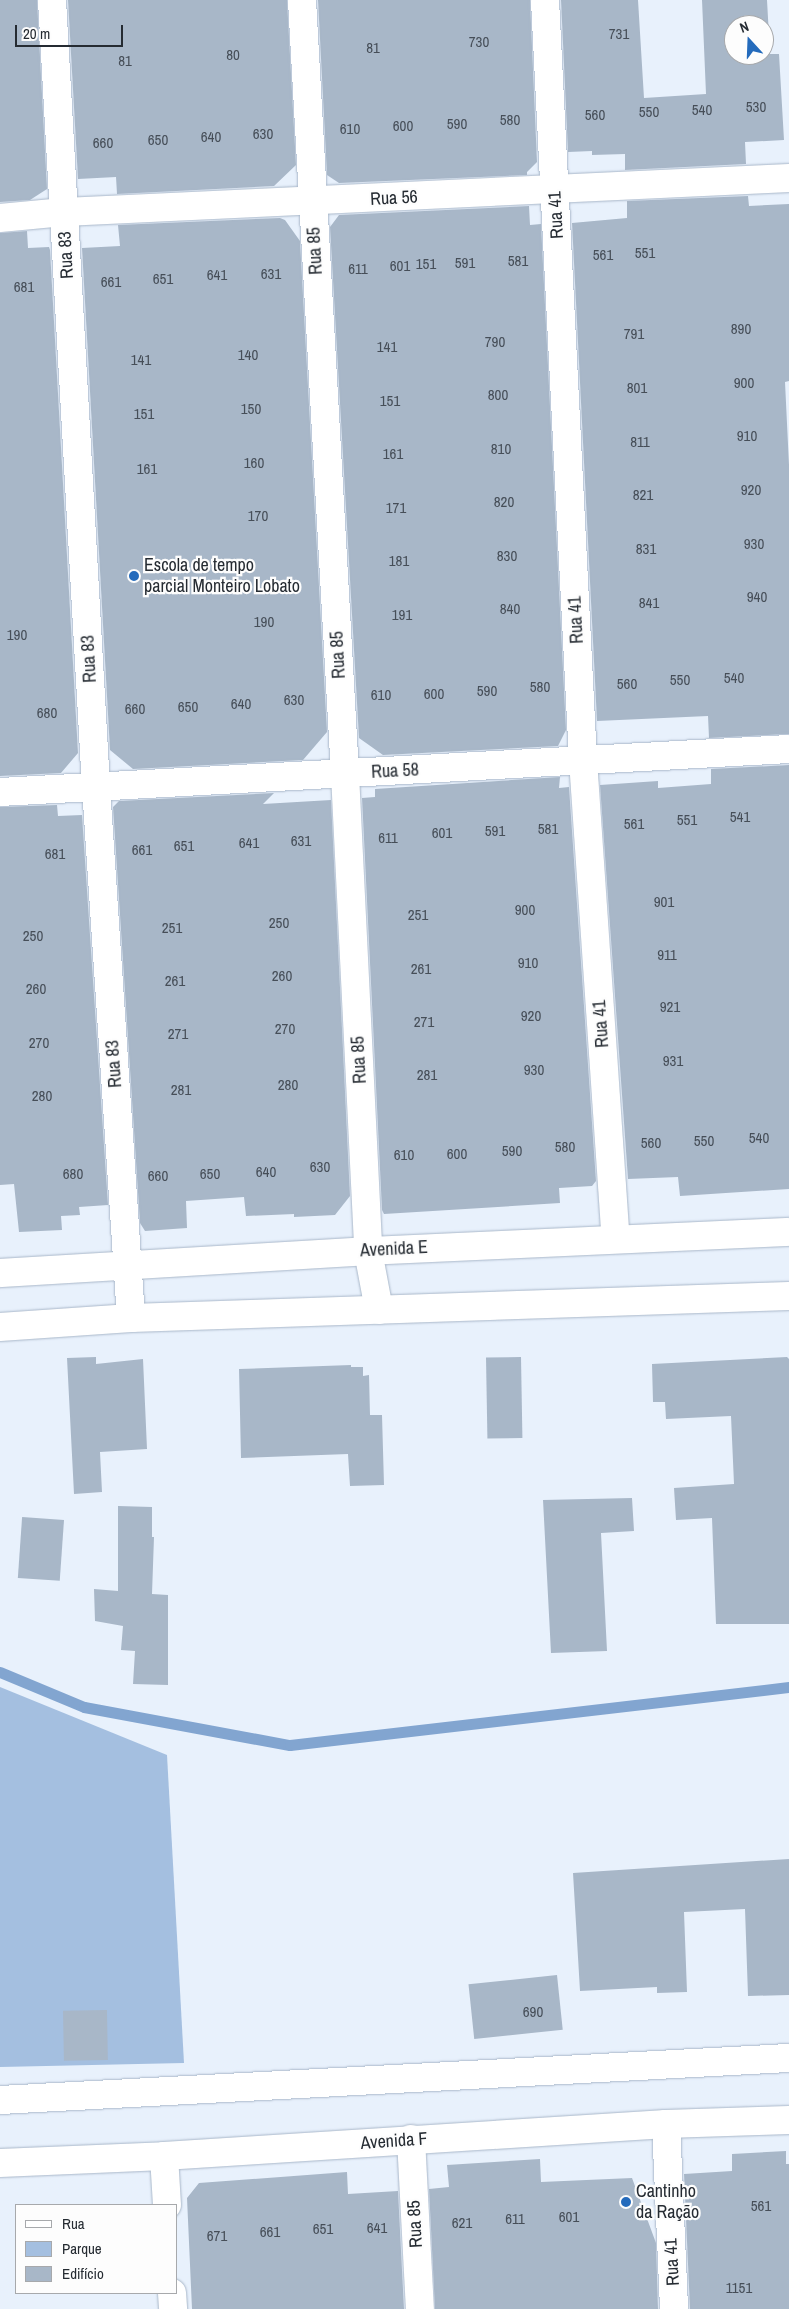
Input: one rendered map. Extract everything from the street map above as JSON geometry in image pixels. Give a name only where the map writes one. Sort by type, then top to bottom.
[{"type":"street","name":"Rua 83","points":[[52,0],[96,787],[131,1318]]},
{"type":"street","name":"Rua 85","points":[[302,0],[345,774],[368,1250],[379,1310]]},
{"type":"street","name":"Rua 41","points":[[545,0],[583,760],[616,1239]]},
{"type":"street","name":"Rua 56","points":[[0,218],[64,212],[312,202],[789,178]]},
{"type":"street","name":"Rua 58","points":[[0,792],[789,749]]},
{"type":"street","name":"Avenida E","points":[[0,1273],[368,1250],[789,1232]]},
{"type":"street","points":[[0,1327],[131,1318],[789,1296]]},
{"type":"street","points":[[0,2100],[789,2058]]},
{"type":"street","name":"Avenida F","points":[[0,2163],[164,2156],[666,2124],[789,2120]]},
{"type":"street","name":"Rua 41","points":[[666,2124],[674,2309]]},
{"type":"street","name":"Rua 85","points":[[411,2139],[420,2309]]},
{"type":"street","points":[[164,2156],[167,2204]]},
{"type":"street","points":[[172,2294],[173,2309]]},
{"type":"green space","points":[[0,1687],[167,1755],[184,2063],[0,2067]]},
{"type":"building","points":[[0,0],[37,0],[47,189],[30,200],[0,202]]},
{"type":"building","points":[[68,0],[287,0],[296,165],[274,186],[117,194],[116,177],[78,179]]},
{"type":"building","points":[[318,0],[530,0],[537,162],[527,172],[527,175],[339,183],[327,175]]},
{"type":"building","points":[[561,0],[638,0],[644,98],[706,94],[702,0],[767,0],[768,15],[724,15],[724,65],[774,65],[774,54],[779,54],[784,140],[745,142],[746,164],[625,170],[625,154],[592,155],[592,151],[568,152]]},
{"type":"building","points":[[748,196],[749,206],[789,204],[789,381],[785,382],[789,465],[789,734],[709,738],[708,716],[597,721],[572,223],[627,218],[627,201]]},
{"type":"building","points":[[529,206],[530,225],[541,224],[566,730],[558,746],[383,755],[359,738],[330,227],[339,215]]},
{"type":"building","points":[[280,218],[285,220],[300,241],[327,732],[303,760],[133,769],[110,750],[82,248],[120,246],[118,225]]},
{"type":"building","points":[[27,231],[28,248],[49,247],[50,250],[78,753],[61,773],[0,776],[0,233]]},
{"type":"building","points":[[789,765],[789,1189],[680,1196],[678,1177],[628,1179],[600,785],[658,781],[658,788],[711,784],[711,769]]},
{"type":"building","points":[[560,777],[559,788],[569,787],[596,1181],[592,1186],[559,1188],[560,1203],[384,1214],[382,1210],[362,798],[375,797],[375,789]]},
{"type":"building","points":[[274,793],[263,804],[331,800],[350,1196],[335,1215],[294,1217],[294,1214],[246,1216],[244,1197],[186,1201],[187,1228],[145,1231],[140,1223],[113,807],[119,801]]},
{"type":"building","points":[[57,805],[58,816],[82,815],[108,1205],[79,1207],[80,1215],[61,1216],[62,1230],[19,1232],[14,1184],[0,1185],[0,807]]},
{"type":"building","points":[[96,1357],[96,1364],[143,1359],[147,1449],[100,1452],[102,1492],[74,1494],[67,1358]]},
{"type":"building","points":[[521,1357],[522,1438],[487,1439],[486,1358]]},
{"type":"building","points":[[787,1357],[789,1359],[789,1624],[716,1624],[712,1518],[676,1520],[674,1488],[734,1484],[731,1416],[666,1419],[665,1402],[653,1402],[652,1364]]},
{"type":"building","points":[[351,1365],[351,1367],[363,1367],[363,1376],[369,1375],[370,1415],[382,1415],[384,1485],[350,1486],[348,1454],[241,1458],[239,1369]]},
{"type":"building","points":[[632,1498],[634,1531],[601,1533],[607,1651],[551,1653],[543,1500]]},
{"type":"building","points":[[118,1506],[152,1507],[152,1537],[154,1537],[152,1594],[168,1595],[168,1685],[133,1684],[135,1651],[121,1650],[123,1626],[95,1621],[94,1589],[118,1591]]},
{"type":"building","points":[[22,1517],[64,1520],[60,1581],[18,1578]]},
{"type":"building","points":[[789,1859],[789,1995],[748,1996],[745,1909],[684,1912],[687,1992],[657,1993],[657,1987],[580,1991],[573,1873]]},
{"type":"building","points":[[557,1975],[563,2030],[474,2039],[468,1984]]},
{"type":"building","points":[[107,2010],[108,2060],[64,2061],[63,2011]]},
{"type":"building","points":[[786,2151],[786,2164],[789,2164],[789,2309],[690,2309],[684,2174],[732,2171],[732,2154]]},
{"type":"building","points":[[540,2159],[541,2182],[632,2178],[656,2243],[658,2309],[435,2309],[429,2189],[449,2187],[447,2165]]},
{"type":"building","points":[[347,2172],[348,2194],[398,2191],[404,2309],[192,2309],[187,2198],[199,2183]]},
{"type":"waterway","points":[[0,1672],[84,1707],[290,1745],[789,1687]]},
{"type":"place","name":"Escola de tempo parcial Monteiro Lobato","points":[[134,576]]},
{"type":"place","name":"Cantinho da Ração","points":[[626,2202]]}]
